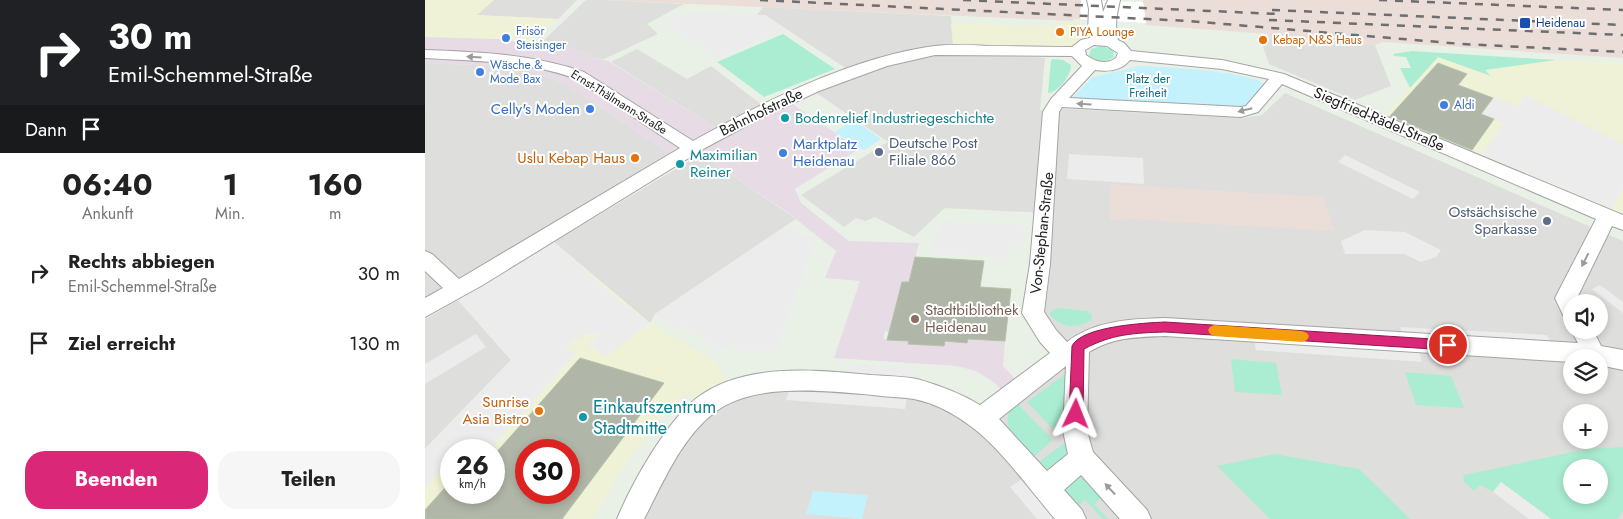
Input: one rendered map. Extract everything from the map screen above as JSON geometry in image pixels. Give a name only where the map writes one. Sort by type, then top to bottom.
[{"type":"street","points":[[1094,41],[1095,0],[1117,1]]},
{"type":"street","points":[[1112,42],[1108,28],[1109,10],[1117,1]]},
{"type":"street","points":[[1094,41],[1112,42],[1122,48],[1125,55],[1121,61],[1113,65],[1102,67],[1091,65],[1081,59],[1078,52],[1083,45],[1094,41]]},
{"type":"street","name":"Bahnhofstraße","points":[[425,308],[691,148],[752,114],[796,94],[913,53],[949,48],[1078,52]]},
{"type":"street","name":"Ernst-Thälmann-Straße","points":[[425,54],[514,59],[558,66],[579,75],[691,148]]},
{"type":"street","name":"Siegfried-Rädel-Straße","points":[[1125,55],[1232,65],[1279,77],[1615,220]]},
{"type":"street","points":[[1057,102],[1091,65]]},
{"type":"street","points":[[1057,102],[1241,112],[1252,109],[1279,77]]},
{"type":"street","name":"Von-Stephan-Straße","points":[[1057,102],[1051,112],[1040,264],[1033,313],[1048,336],[1071,350]]},
{"type":"street","points":[[1569,294],[1615,220]]},
{"type":"street","points":[[425,259],[457,289]]},
{"type":"street","points":[[981,418],[1071,350],[1099,335],[1128,328],[1165,327],[1563,352]]},
{"type":"street","points":[[1071,350],[1075,431],[1081,458],[1138,519]]},
{"type":"street","points":[[1608,357],[1623,360]]},
{"type":"street","points":[[630,519],[668,450],[687,425],[707,404],[739,388],[777,381],[914,389],[935,394],[961,406],[981,418],[1073,519]]},
{"type":"street","points":[[1046,489],[1081,458]]},
{"type":"shaded area","points":[[425,0],[494,0],[477,15],[558,19],[531,42],[425,37]]},
{"type":"shaded area","points":[[494,0],[577,0],[558,19],[476,15]]},
{"type":"shaded area","points":[[586,0],[684,4],[647,24],[658,34],[604,59],[595,58],[571,48],[540,44]]},
{"type":"shaded area","points":[[605,0],[1081,0],[1080,19],[1074,19],[1073,21]]},
{"type":"shaded area","points":[[1143,0],[1623,0],[1623,58],[1383,42],[1375,45],[1287,40],[1269,38],[1268,34],[1146,25]]},
{"type":"shaded area","points":[[763,7],[951,16],[953,44],[897,53],[847,69],[765,15],[757,15]]},
{"type":"shaded area","points":[[689,12],[765,15],[786,29],[717,58],[665,22]]},
{"type":"shaded area","points":[[993,22],[994,25],[1030,26],[1061,25],[1063,22],[1081,24],[1088,37],[1070,46],[1060,47],[953,44],[951,24]]},
{"type":"shaded area","points":[[425,37],[497,39],[571,48],[608,61],[721,131],[785,99],[859,149],[795,189],[801,203],[849,241],[919,243],[909,282],[902,282],[889,332],[885,331],[883,339],[909,341],[908,344],[943,346],[945,341],[967,343],[968,339],[1005,341],[1003,366],[1022,386],[1008,397],[995,383],[976,371],[957,366],[834,358],[860,281],[825,278],[836,251],[787,212],[692,148],[670,154],[594,102],[592,103],[563,83],[546,76],[523,69],[501,66],[425,63]]},
{"type":"shaded area","points":[[1260,38],[1375,45],[1391,86],[1355,100],[1269,64]]},
{"type":"shaded area","points":[[637,49],[687,79],[711,66],[762,105],[718,129],[611,62]]},
{"type":"shaded area","points":[[942,52],[1045,58],[1040,110],[1069,109],[1242,118],[1262,115],[1285,93],[1623,241],[1623,519],[630,519],[718,398],[848,384],[990,409],[1064,354],[1033,313],[1044,213],[945,208],[914,237],[875,217],[865,221],[856,218],[844,227],[801,195],[888,142],[815,92],[892,63]]},
{"type":"shaded area","points":[[1438,57],[1489,75],[1484,70],[1556,60],[1623,63],[1623,214],[1386,114]]},
{"type":"shaded area","points":[[425,63],[501,66],[523,69],[546,76],[563,83],[670,154],[425,300]]},
{"type":"shaded area","points":[[1525,95],[1623,144],[1623,187],[1612,209],[1482,154],[1504,123],[1482,114],[1494,97],[1516,106]]},
{"type":"shaded area","points":[[701,154],[796,219],[655,314],[650,323],[554,242]]},
{"type":"shaded area","points":[[1069,154],[1143,158],[1144,184],[1067,179]]},
{"type":"shaded area","points":[[1345,155],[1420,192],[1413,199],[1338,162]]},
{"type":"shaded area","points":[[1110,184],[1323,197],[1335,231],[1126,219],[1126,221],[1110,220]]},
{"type":"shaded area","points":[[945,221],[1026,225],[1023,246],[1011,246],[1009,258],[930,253],[935,234]]},
{"type":"shaded area","points":[[790,223],[804,236],[817,237],[776,350],[741,352],[731,343],[718,353],[686,325],[676,331],[655,314]]},
{"type":"shaded area","points":[[1365,230],[1405,232],[1441,250],[1436,257],[1421,262],[1404,254],[1345,254],[1341,241]]},
{"type":"shaded area","points":[[554,242],[650,323],[716,362],[728,383],[697,399],[688,392],[663,416],[625,464],[592,519],[425,519],[425,449],[511,360],[458,300]]},
{"type":"shaded area","points":[[554,242],[620,301],[650,323],[606,356],[587,344],[599,334],[586,334],[576,339],[565,349],[576,353],[500,439],[440,439],[440,471],[425,488],[425,449],[511,360],[458,300]]},
{"type":"shaded area","points":[[1600,285],[1623,302],[1623,313],[1608,301],[1608,294],[1598,294],[1592,289]]},
{"type":"shaded area","points":[[458,300],[511,360],[425,449],[425,319]]},
{"type":"shaded area","points":[[1400,327],[1547,335],[1553,346],[1404,337]]},
{"type":"shaded area","points":[[476,334],[486,347],[425,384],[425,364]]},
{"type":"shaded area","points":[[1254,339],[1419,351],[1422,362],[1256,350]]},
{"type":"shaded area","points":[[851,363],[911,368],[909,378],[848,374]]},
{"type":"shaded area","points":[[790,389],[907,398],[905,409],[786,400]]},
{"type":"shaded area","points":[[1022,479],[1056,519],[1037,519],[1010,487]]},
{"type":"shaded area","points":[[1501,482],[1551,519],[1529,519],[1493,492]]},
{"type":"green space","points":[[783,34],[835,69],[764,97],[717,62]]},
{"type":"green space","points":[[1102,46],[1113,50],[1114,57],[1101,61],[1089,56],[1091,49]]},
{"type":"green space","points":[[1412,51],[1556,60],[1485,70],[1491,76],[1438,57],[1410,88],[1400,68],[1411,68],[1406,57],[1394,56],[1393,54]]},
{"type":"green space","points":[[1051,60],[1063,60],[1071,65],[1067,78],[1056,90],[1048,93]]},
{"type":"green space","name":"Platz der Freiheit","points":[[1140,66],[1227,73],[1259,81],[1267,86],[1248,107],[1237,110],[1078,101],[1073,97],[1093,77]]},
{"type":"green space","points":[[853,120],[881,139],[864,150],[835,132]]},
{"type":"green space","points":[[1058,308],[1087,311],[1092,315],[1091,320],[1081,325],[1064,325],[1050,315],[1051,311]]},
{"type":"green space","points":[[1231,359],[1276,363],[1282,395],[1235,392]]},
{"type":"green space","points":[[1068,372],[1066,425],[1052,428],[1027,402]]},
{"type":"green space","points":[[1405,372],[1451,376],[1464,408],[1416,405]]},
{"type":"green space","points":[[1016,402],[1053,440],[1031,459],[1014,438],[1008,425],[1010,410]]},
{"type":"green space","points":[[1066,442],[1066,456],[1050,470],[1045,470],[1036,464]]},
{"type":"green space","points":[[1623,447],[1623,511],[1618,519],[1551,519],[1501,482],[1493,492],[1480,485],[1474,491],[1463,481],[1464,475],[1587,449]]},
{"type":"green space","points":[[1275,454],[1359,469],[1410,519],[1270,519],[1217,466]]},
{"type":"green space","points":[[1078,477],[1088,480],[1104,495],[1094,504],[1108,519],[1103,519],[1085,500],[1075,509],[1064,493],[1065,487]]},
{"type":"green space","points":[[813,491],[868,495],[862,519],[806,514]]},
{"type":"pier","points":[[1081,0],[1143,2],[1146,23],[1080,19]]},
{"type":"building","name":"Aldi","points":[[1438,63],[1467,74],[1458,85],[1493,98],[1481,114],[1494,119],[1472,150],[1390,116]]},
{"type":"building","points":[[915,257],[984,261],[980,287],[1011,289],[1005,341],[968,339],[967,343],[945,341],[944,346],[908,344],[909,341],[887,340],[902,282],[909,282]]},
{"type":"building","name":"Einkaufszentrum Stadtmitte","points":[[580,358],[664,383],[580,495],[580,439],[515,439],[515,504],[573,504],[562,519],[425,519],[425,510],[440,493],[440,504],[505,504],[505,443]]},
{"type":"railway","points":[[760,0],[1189,21],[1462,44],[1623,52]]},
{"type":"railway","points":[[963,0],[1278,14]]},
{"type":"railway","points":[[1379,0],[1623,10]]},
{"type":"railway","points":[[1272,10],[1623,25]]},
{"type":"railway","points":[[1269,20],[1623,35]]},
{"type":"slow traffic","points":[[1214,330],[1302,336]]},
{"type":"place","name":"Heidenau","points":[[1525,23]]},
{"type":"place","name":"PIYA Lounge","points":[[1060,32]]},
{"type":"place","name":"Frisör Steisinger","points":[[506,38]]},
{"type":"place","name":"Kebap N&S Haus","points":[[1263,40]]},
{"type":"place","name":"Wäsche & Mode Bax","points":[[480,72]]},
{"type":"place","name":"Aldi","points":[[1444,105]]},
{"type":"place","name":"Celly's Moden","points":[[590,109]]},
{"type":"place","name":"Bodenrelief Industriegeschichte","points":[[785,118]]},
{"type":"place","name":"Deutsche Post Filiale 866","points":[[879,152]]},
{"type":"place","name":"Marktplatz Heidenau","points":[[783,153]]},
{"type":"place","name":"Uslu Kebap Haus","points":[[635,158]]},
{"type":"place","name":"Maximilian Reiner","points":[[680,164]]},
{"type":"place","name":"Ostsächsische Sparkasse","points":[[1547,221]]},
{"type":"place","name":"Stadtbibliothek Heidenau","points":[[915,319]]},
{"type":"place","name":"Sunrise Asia Bistro","points":[[539,411]]},
{"type":"place","name":"Einkaufszentrum Stadtmitte","points":[[583,417]]},
{"type":"route","points":[[1076,414],[1078,346],[1099,335],[1128,328],[1165,327],[1377,342],[1448,345]]}]
